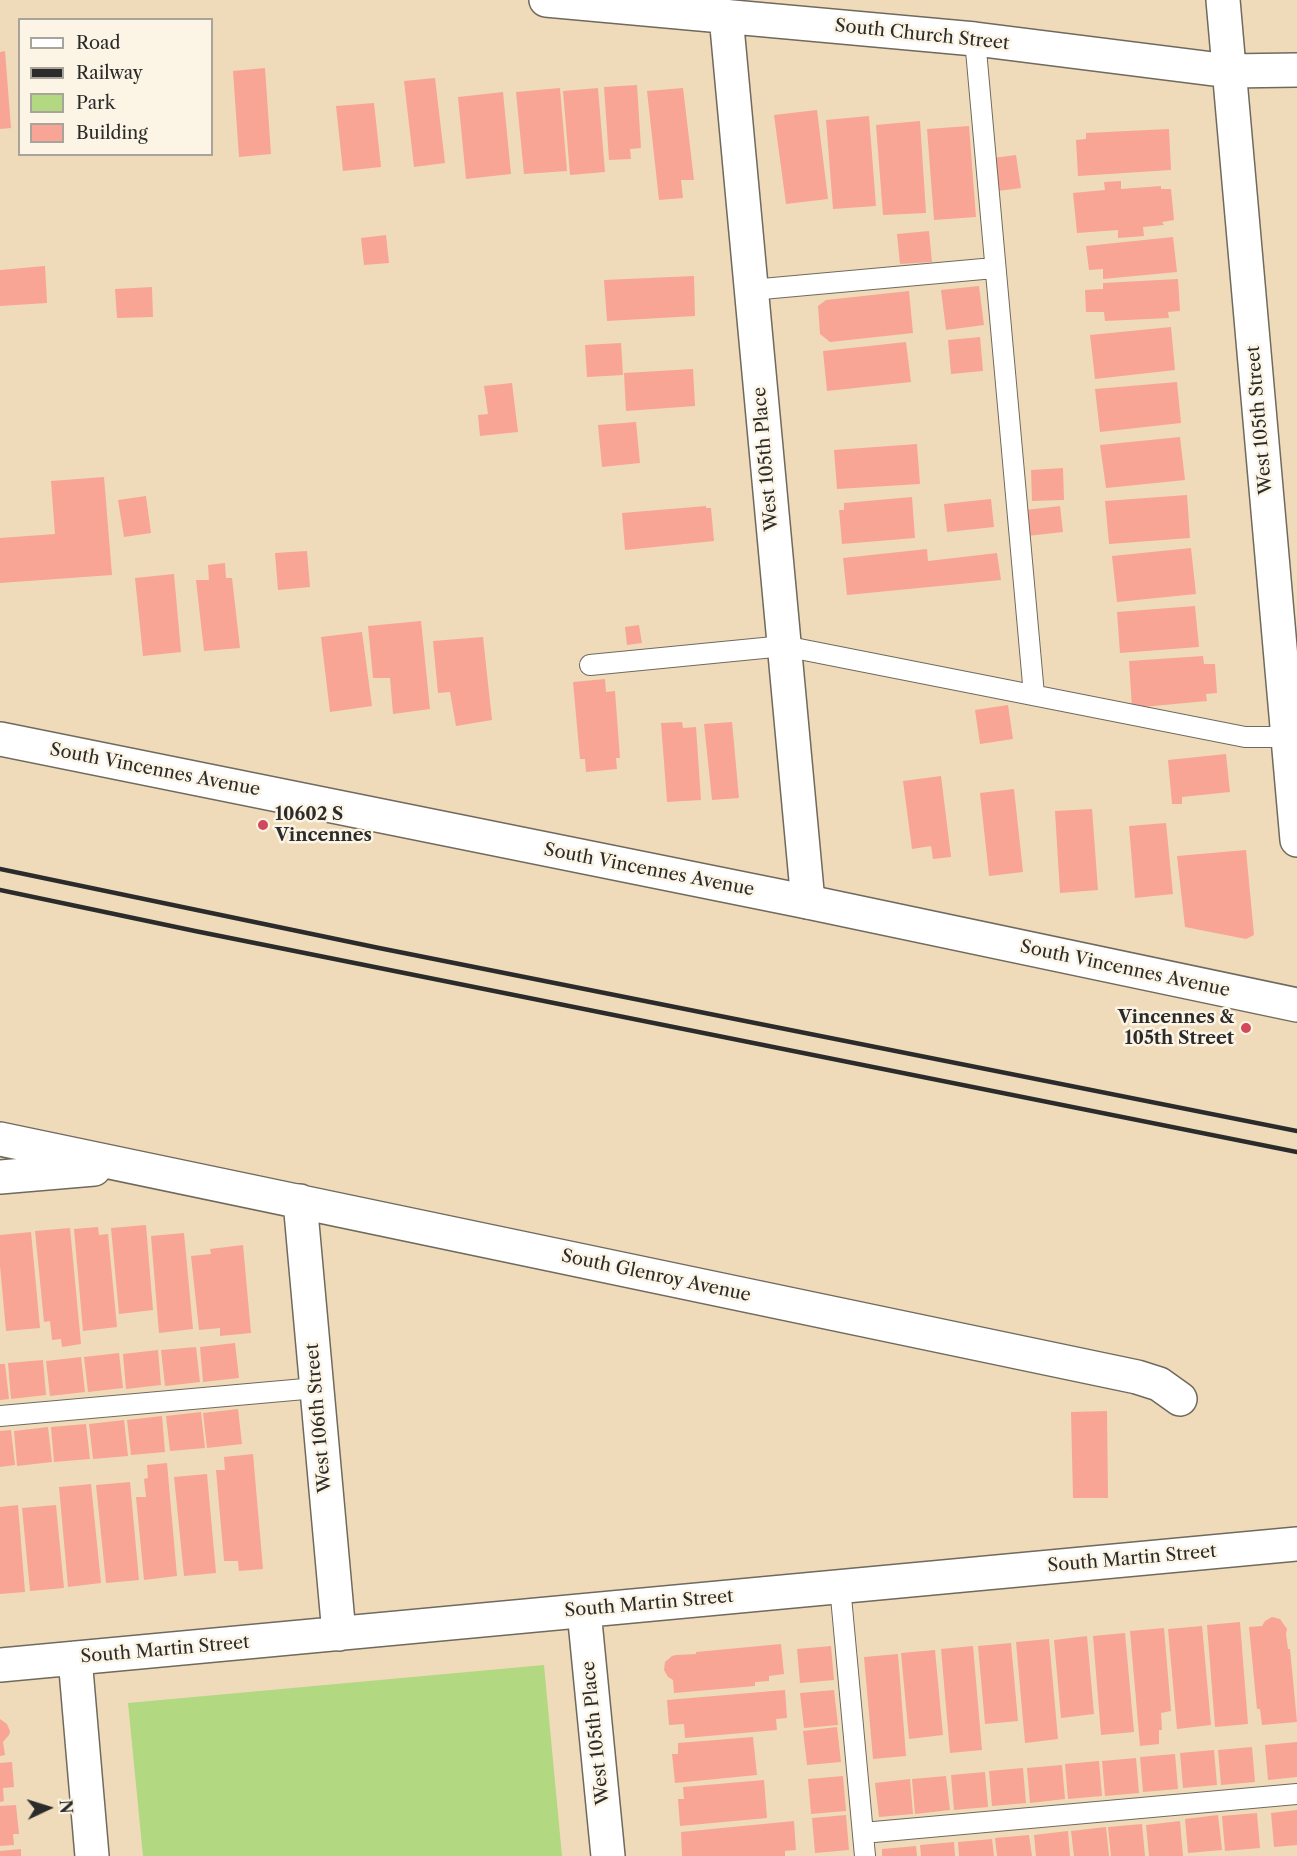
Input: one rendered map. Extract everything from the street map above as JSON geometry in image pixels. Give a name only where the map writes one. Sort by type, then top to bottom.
[{"type":"street","name":"South Church Street","points":[[546,0],[975,39],[1228,71],[1297,70]]},
{"type":"street","name":"West 105th Street","points":[[1223,0],[1292,737],[1297,840]]},
{"type":"street","name":"West 105th Place","points":[[726,16],[808,903]]},
{"type":"street","name":"South Vincennes Avenue","points":[[0,739],[1297,1005]]},
{"type":"street","name":"South Glenroy Avenue","points":[[0,1139],[1137,1377],[1159,1384],[1180,1399]]},
{"type":"street","name":"South Glenroy Avenue","points":[[0,1177],[127,1166]]},
{"type":"street","name":"West 106th Street","points":[[300,1201],[339,1634]]},
{"type":"street","name":"South Martin Street","points":[[0,1665],[1297,1544]]},
{"type":"street","name":"West 105th Place","points":[[584,1611],[608,1856]]},
{"type":"street","points":[[75,1658],[92,1856]]},
{"type":"lane","points":[[975,39],[1034,695]]},
{"type":"lane","points":[[751,290],[994,268]]},
{"type":"lane","points":[[590,665],[784,646],[1245,737],[1292,737]]},
{"type":"lane","points":[[0,1416],[316,1388]]},
{"type":"lane","points":[[840,1586],[865,1856]]},
{"type":"lane","points":[[863,1833],[1297,1794]]},
{"type":"green space","points":[[544,1665],[562,1856],[143,1856],[128,1703]]},
{"type":"building","points":[[5,51],[11,128],[0,129],[0,52]]},
{"type":"building","points":[[265,68],[271,154],[239,157],[233,71]]},
{"type":"building","points":[[435,78],[445,163],[414,167],[404,81]]},
{"type":"building","points":[[637,85],[641,148],[630,149],[631,159],[609,160],[604,87]]},
{"type":"building","points":[[560,88],[567,171],[524,174],[516,92]]},
{"type":"building","points":[[598,88],[605,172],[570,175],[563,91]]},
{"type":"building","points":[[683,88],[694,180],[681,180],[683,198],[659,200],[647,91]]},
{"type":"building","points":[[503,92],[511,174],[466,179],[458,97]]},
{"type":"building","points":[[374,103],[381,167],[343,171],[336,106]]},
{"type":"building","points":[[817,110],[828,199],[786,204],[774,115]]},
{"type":"building","points":[[869,116],[876,206],[833,209],[826,120]]},
{"type":"building","points":[[920,121],[926,213],[883,215],[876,125]]},
{"type":"building","points":[[969,126],[976,217],[934,220],[927,129]]},
{"type":"building","points":[[1169,129],[1171,170],[1078,176],[1076,140],[1086,139],[1086,133]]},
{"type":"building","points":[[1016,155],[1021,188],[998,191],[993,158]]},
{"type":"building","points":[[1121,181],[1121,189],[1161,186],[1161,189],[1171,189],[1174,220],[1162,222],[1164,225],[1143,227],[1144,236],[1118,238],[1118,230],[1077,233],[1073,193],[1105,190],[1104,182]]},
{"type":"building","points":[[929,231],[932,262],[900,264],[897,234]]},
{"type":"building","points":[[386,235],[389,263],[364,265],[361,238]]},
{"type":"building","points":[[1173,237],[1177,272],[1103,279],[1103,269],[1089,270],[1086,246]]},
{"type":"building","points":[[45,266],[47,303],[0,306],[0,270]]},
{"type":"building","points":[[694,276],[695,316],[607,321],[604,280]]},
{"type":"building","points":[[1178,279],[1180,311],[1168,312],[1169,318],[1105,321],[1104,312],[1086,312],[1085,290],[1103,289],[1103,283]]},
{"type":"building","points":[[979,286],[984,325],[946,330],[941,290]]},
{"type":"building","points":[[152,287],[153,317],[117,318],[115,289]]},
{"type":"building","points":[[909,291],[913,333],[830,342],[820,334],[818,306],[826,300]]},
{"type":"building","points":[[1171,327],[1175,370],[1095,379],[1090,335]]},
{"type":"building","points":[[980,337],[983,371],[951,374],[948,340]]},
{"type":"building","points":[[906,342],[911,382],[827,391],[823,351]]},
{"type":"building","points":[[621,343],[623,375],[587,377],[585,345]]},
{"type":"building","points":[[693,369],[695,406],[626,411],[624,373]]},
{"type":"building","points":[[1177,382],[1181,423],[1100,432],[1095,389]]},
{"type":"building","points":[[512,383],[518,432],[480,436],[478,415],[488,414],[484,386]]},
{"type":"building","points":[[636,422],[640,463],[602,467],[598,425]]},
{"type":"building","points":[[1180,437],[1185,480],[1106,488],[1100,445]]},
{"type":"building","points":[[917,444],[920,484],[837,489],[834,450]]},
{"type":"building","points":[[1063,468],[1064,500],[1032,501],[1031,470]]},
{"type":"building","points":[[104,477],[112,575],[0,583],[0,538],[55,534],[51,481]]},
{"type":"building","points":[[1187,495],[1190,538],[1109,544],[1105,501]]},
{"type":"building","points":[[146,496],[151,533],[124,537],[118,500]]},
{"type":"building","points":[[912,497],[915,538],[842,544],[839,510],[844,510],[844,503]]},
{"type":"building","points":[[991,499],[994,527],[947,532],[944,504]]},
{"type":"building","points":[[706,506],[706,508],[711,508],[714,541],[625,550],[622,513]]},
{"type":"building","points":[[1060,506],[1063,532],[1027,536],[1025,510]]},
{"type":"building","points":[[1191,548],[1196,594],[1117,602],[1112,556]]},
{"type":"building","points":[[927,549],[928,561],[997,553],[1001,580],[847,595],[843,558]]},
{"type":"building","points":[[307,551],[310,587],[278,590],[275,553]]},
{"type":"building","points":[[225,563],[226,578],[232,578],[240,648],[204,651],[196,580],[209,580],[208,565]]},
{"type":"building","points":[[174,574],[181,652],[143,656],[135,578]]},
{"type":"building","points":[[1195,606],[1199,647],[1120,653],[1117,612]]},
{"type":"building","points":[[421,621],[430,709],[393,714],[390,678],[373,678],[368,626]]},
{"type":"building","points":[[639,625],[642,643],[627,645],[625,627]]},
{"type":"building","points":[[362,632],[372,706],[330,712],[321,637]]},
{"type":"building","points":[[483,637],[492,720],[456,726],[450,692],[438,693],[433,641]]},
{"type":"building","points":[[1203,656],[1204,664],[1215,664],[1217,693],[1206,694],[1207,701],[1132,708],[1129,661]]},
{"type":"building","points":[[605,679],[606,692],[615,691],[620,758],[616,758],[617,769],[586,772],[585,759],[580,759],[573,682]]},
{"type":"building","points":[[1008,705],[1013,739],[980,744],[975,710]]},
{"type":"building","points":[[682,722],[683,728],[696,727],[701,800],[667,802],[661,723]]},
{"type":"building","points":[[732,722],[739,798],[712,800],[704,724]]},
{"type":"building","points":[[1226,754],[1230,792],[1182,797],[1182,804],[1172,804],[1168,760]]},
{"type":"building","points":[[941,776],[951,857],[933,859],[931,846],[912,849],[903,781]]},
{"type":"building","points":[[1014,789],[1023,872],[989,876],[980,793]]},
{"type":"building","points":[[1092,809],[1098,890],[1060,893],[1055,811]]},
{"type":"building","points":[[1166,823],[1173,894],[1135,898],[1129,826]]},
{"type":"building","points":[[1246,850],[1254,935],[1246,939],[1185,927],[1177,856]]},
{"type":"building","points":[[146,1225],[153,1310],[119,1314],[111,1228]]},
{"type":"building","points":[[98,1227],[99,1235],[108,1234],[117,1327],[83,1331],[74,1229]]},
{"type":"building","points":[[70,1228],[81,1344],[62,1347],[61,1339],[52,1340],[50,1321],[44,1322],[35,1231]]},
{"type":"building","points":[[31,1232],[40,1328],[6,1331],[0,1266],[0,1235]]},
{"type":"building","points":[[184,1233],[193,1329],[159,1333],[151,1236]]},
{"type":"building","points":[[243,1245],[251,1333],[220,1336],[220,1328],[199,1330],[191,1256],[211,1254],[210,1249]]},
{"type":"building","points":[[235,1343],[239,1378],[203,1382],[200,1347]]},
{"type":"building","points":[[196,1347],[200,1382],[165,1386],[161,1350]]},
{"type":"building","points":[[158,1350],[161,1385],[126,1389],[123,1354]]},
{"type":"building","points":[[119,1353],[123,1388],[88,1392],[84,1357]]},
{"type":"building","points":[[81,1357],[85,1392],[50,1396],[46,1361]]},
{"type":"building","points":[[43,1360],[46,1395],[11,1399],[8,1363]]},
{"type":"building","points":[[0,1364],[5,1364],[9,1399],[0,1400]]},
{"type":"building","points":[[238,1409],[242,1444],[207,1448],[203,1413]]},
{"type":"building","points":[[1107,1411],[1108,1498],[1073,1498],[1071,1412]]},
{"type":"building","points":[[201,1412],[205,1448],[170,1451],[166,1416]]},
{"type":"building","points":[[162,1416],[165,1452],[131,1455],[127,1420]]},
{"type":"building","points":[[124,1420],[128,1456],[93,1459],[89,1424]]},
{"type":"building","points":[[86,1424],[90,1459],[54,1462],[51,1427]]},
{"type":"building","points":[[48,1427],[52,1462],[17,1466],[14,1431]]},
{"type":"building","points":[[11,1430],[15,1465],[0,1467],[0,1431]]},
{"type":"building","points":[[253,1454],[263,1569],[239,1571],[238,1561],[224,1561],[216,1470],[225,1470],[224,1457]]},
{"type":"building","points":[[167,1463],[177,1576],[144,1580],[136,1497],[146,1497],[144,1479],[148,1478],[147,1465]]},
{"type":"building","points":[[207,1474],[216,1573],[184,1576],[174,1477]]},
{"type":"building","points":[[130,1482],[139,1580],[106,1583],[96,1485]]},
{"type":"building","points":[[91,1484],[101,1583],[68,1587],[59,1487]]},
{"type":"building","points":[[18,1505],[25,1592],[0,1594],[0,1507]]},
{"type":"building","points":[[56,1505],[64,1588],[30,1591],[22,1508]]},
{"type":"building","points":[[1272,1617],[1280,1619],[1287,1629],[1297,1722],[1262,1725],[1260,1709],[1257,1709],[1249,1627],[1262,1626]]},
{"type":"building","points":[[1240,1622],[1248,1724],[1215,1727],[1207,1625]]},
{"type":"building","points":[[1202,1626],[1211,1725],[1177,1729],[1168,1629]]},
{"type":"building","points":[[1164,1628],[1171,1711],[1161,1713],[1162,1730],[1159,1730],[1159,1744],[1140,1746],[1130,1631]]},
{"type":"building","points":[[1125,1633],[1134,1732],[1101,1735],[1093,1636]]},
{"type":"building","points":[[1087,1636],[1094,1714],[1061,1718],[1054,1640]]},
{"type":"building","points":[[1049,1639],[1058,1739],[1025,1743],[1016,1642]]},
{"type":"building","points":[[1011,1643],[1018,1721],[985,1724],[978,1646]]},
{"type":"building","points":[[781,1644],[784,1674],[769,1676],[769,1681],[755,1682],[755,1686],[674,1693],[673,1680],[664,1670],[665,1662],[676,1655]]},
{"type":"building","points":[[831,1646],[834,1680],[800,1683],[797,1649]]},
{"type":"building","points":[[973,1646],[982,1750],[950,1753],[941,1649]]},
{"type":"building","points":[[935,1650],[943,1735],[909,1739],[901,1653]]},
{"type":"building","points":[[898,1654],[906,1756],[873,1759],[864,1657]]},
{"type":"building","points":[[785,1690],[787,1718],[776,1719],[777,1730],[685,1738],[684,1724],[669,1725],[667,1700]]},
{"type":"building","points":[[834,1690],[838,1725],[804,1728],[800,1693]]},
{"type":"building","points":[[0,1719],[7,1724],[10,1731],[3,1742],[5,1755],[0,1756]]},
{"type":"building","points":[[837,1727],[841,1762],[807,1765],[803,1731]]},
{"type":"building","points":[[753,1737],[757,1775],[675,1783],[672,1754],[678,1754],[678,1743]]},
{"type":"building","points":[[1297,1742],[1297,1777],[1268,1780],[1265,1745]]},
{"type":"building","points":[[1252,1747],[1255,1782],[1221,1785],[1218,1750]]},
{"type":"building","points":[[1214,1750],[1217,1785],[1183,1788],[1180,1753]]},
{"type":"building","points":[[1175,1754],[1178,1789],[1143,1792],[1140,1757]]},
{"type":"building","points":[[1136,1758],[1139,1793],[1105,1796],[1102,1761]]},
{"type":"building","points":[[1099,1761],[1102,1796],[1068,1799],[1065,1764]]},
{"type":"building","points":[[12,1762],[14,1787],[3,1788],[4,1801],[0,1802],[0,1763]]},
{"type":"building","points":[[1062,1765],[1065,1799],[1030,1803],[1027,1768]]},
{"type":"building","points":[[1023,1768],[1026,1803],[992,1806],[989,1771]]},
{"type":"building","points":[[985,1772],[988,1807],[954,1810],[951,1775]]},
{"type":"building","points":[[843,1776],[846,1811],[811,1814],[808,1779]]},
{"type":"building","points":[[946,1776],[950,1810],[915,1814],[912,1779]]},
{"type":"building","points":[[910,1779],[913,1814],[879,1817],[875,1783]]},
{"type":"building","points":[[764,1780],[767,1818],[680,1826],[678,1799],[684,1799],[683,1787]]},
{"type":"building","points":[[16,1805],[19,1834],[13,1834],[14,1845],[0,1846],[0,1806]]},
{"type":"building","points":[[1297,1810],[1297,1845],[1274,1847],[1271,1813]]},
{"type":"building","points":[[1257,1813],[1260,1848],[1225,1851],[1222,1816]]},
{"type":"building","points":[[846,1815],[849,1850],[815,1853],[812,1818]]},
{"type":"building","points":[[1218,1815],[1222,1850],[1188,1853],[1185,1819]]},
{"type":"building","points":[[794,1821],[796,1850],[785,1851],[785,1856],[682,1856],[681,1832]]},
{"type":"building","points":[[1180,1821],[1183,1856],[1149,1856],[1146,1825]]},
{"type":"building","points":[[1142,1824],[1145,1856],[1111,1856],[1108,1827]]},
{"type":"building","points":[[1106,1827],[1109,1856],[1074,1856],[1071,1831]]},
{"type":"building","points":[[1068,1831],[1070,1856],[1036,1856],[1034,1835]]},
{"type":"building","points":[[1029,1835],[1032,1856],[997,1856],[995,1838]]},
{"type":"building","points":[[992,1839],[994,1856],[959,1856],[958,1842]]},
{"type":"building","points":[[954,1842],[955,1856],[921,1856],[920,1845]]},
{"type":"building","points":[[916,1846],[917,1856],[882,1856],[882,1849]]},
{"type":"building","points":[[21,1849],[21,1856],[0,1856],[0,1851]]},
{"type":"railway","points":[[0,869],[379,948],[1297,1131]]},
{"type":"railway","points":[[0,890],[1297,1152]]},
{"type":"place","name":"10602 S Vincennes","points":[[263,825]]},
{"type":"place","name":"Vincennes & 105th Street","points":[[1246,1028]]}]
